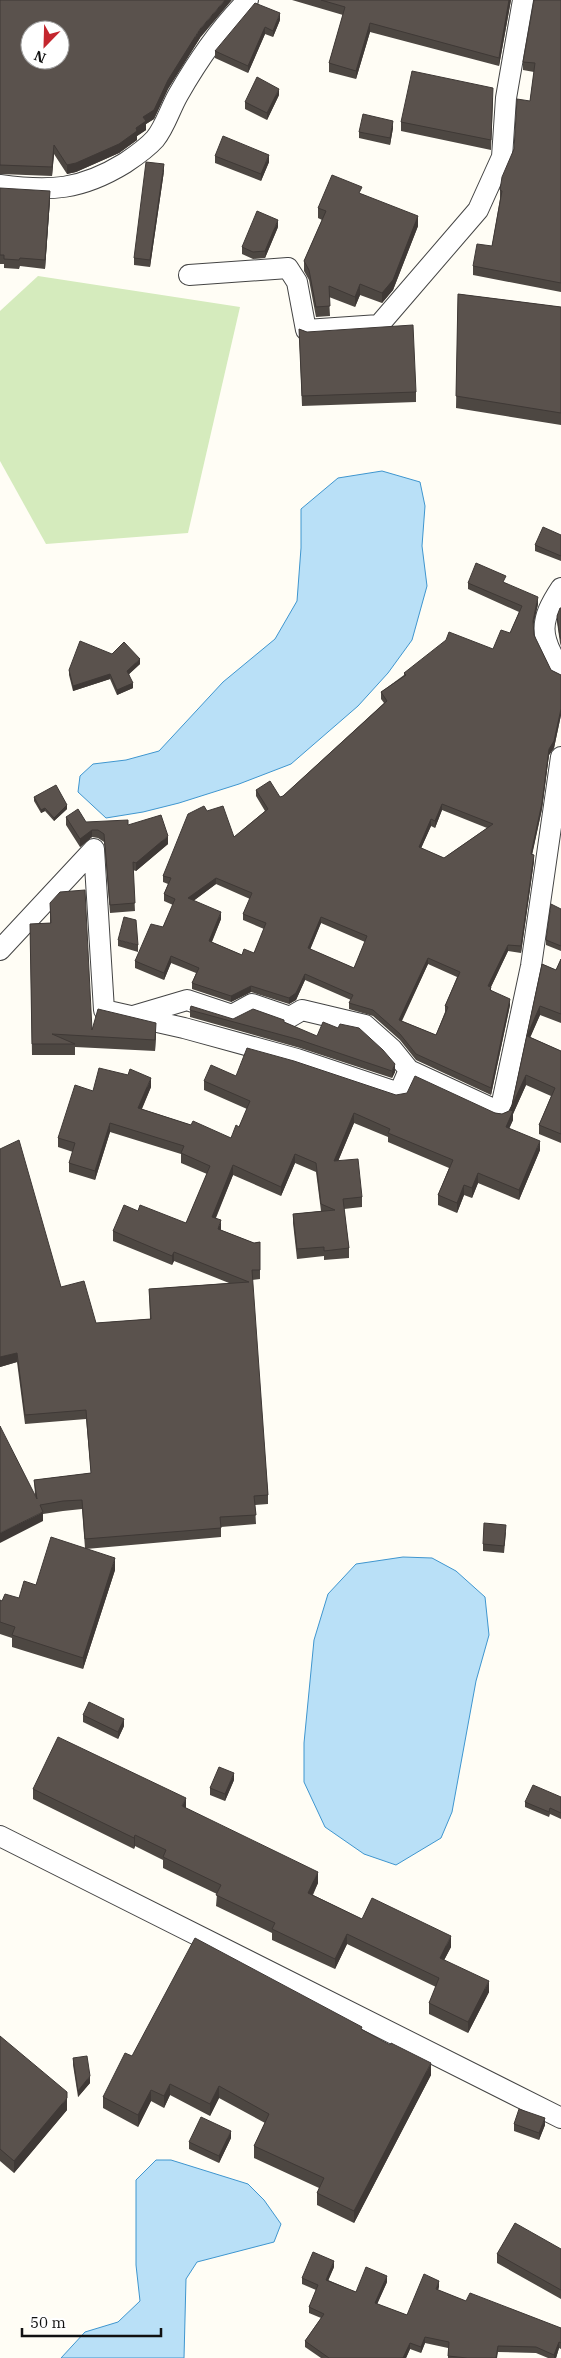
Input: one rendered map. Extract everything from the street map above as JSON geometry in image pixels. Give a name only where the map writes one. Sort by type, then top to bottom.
[{"type":"street","points":[[0,185],[33,190],[70,187],[102,177],[132,158],[155,139],[177,96],[207,48],[227,21],[248,0]]},
{"type":"street","points":[[189,275],[288,268],[297,282],[306,330],[379,325],[478,210],[502,157],[506,98],[524,0]]},
{"type":"street","points":[[561,588],[548,608],[545,632],[547,646],[561,670]]},
{"type":"street","points":[[131,1016],[187,1000],[232,1015],[252,1004],[290,1017],[302,1010],[366,1025],[392,1049],[409,1070],[500,1112],[531,966],[561,757]]},
{"type":"street","points":[[0,950],[94,849],[104,1010],[184,1028],[297,1059],[399,1093],[409,1070]]},
{"type":"street","points":[[0,1836],[561,2118]]},
{"type":"green space","points":[[38,276],[240,307],[188,533],[46,544],[0,461],[0,311]]},
{"type":"water","points":[[382,471],[420,482],[425,506],[422,546],[427,586],[412,640],[388,673],[358,706],[291,764],[239,784],[179,803],[143,812],[106,818],[78,792],[80,776],[93,764],[126,760],[159,751],[223,682],[275,639],[297,601],[301,548],[301,509],[338,478]]},
{"type":"water","points":[[403,1557],[432,1558],[456,1571],[485,1597],[489,1635],[476,1681],[452,1812],[441,1838],[396,1865],[364,1854],[325,1827],[304,1782],[304,1743],[314,1640],[328,1594],[356,1564]]},
{"type":"water","points":[[156,2160],[171,2160],[248,2184],[264,2200],[281,2224],[274,2242],[197,2262],[186,2279],[184,2358],[61,2358],[85,2332],[118,2322],[140,2301],[136,2265],[136,2180]]},
{"type":"building","points":[[0,0],[225,0],[200,29],[168,80],[154,110],[143,117],[146,121],[136,128],[137,131],[119,144],[76,163],[67,165],[54,145],[52,167],[0,165]]},
{"type":"building","points":[[321,0],[509,0],[499,58],[370,23],[356,71],[329,63],[345,7]]},
{"type":"building","points":[[534,0],[561,0],[561,283],[473,266],[477,244],[492,246],[502,191],[500,190],[502,177],[514,149],[517,99],[530,101],[535,63],[523,62]]},
{"type":"building","points":[[255,3],[280,13],[273,31],[265,27],[248,66],[215,51]]},
{"type":"building","points":[[412,71],[493,88],[491,140],[401,122]]},
{"type":"building","points":[[257,77],[279,89],[267,113],[245,102]]},
{"type":"building","points":[[363,114],[393,121],[390,138],[359,132]]},
{"type":"building","points":[[223,136],[269,155],[261,174],[215,156]]},
{"type":"building","points":[[146,162],[164,164],[150,260],[134,258]]},
{"type":"building","points":[[332,175],[362,187],[359,193],[418,216],[393,280],[382,293],[360,284],[355,297],[329,286],[330,306],[316,307],[309,270],[304,261],[326,211],[318,208]]},
{"type":"building","points":[[0,188],[50,191],[45,260],[4,259],[4,255],[0,255]]},
{"type":"building","points":[[257,211],[278,220],[265,251],[253,252],[242,247]]},
{"type":"building","points":[[458,294],[561,307],[561,413],[456,396]]},
{"type":"building","points":[[413,325],[416,392],[302,396],[299,329],[307,332]]},
{"type":"building","points":[[543,527],[561,535],[561,556],[535,545]]},
{"type":"building","points":[[476,563],[506,576],[503,582],[538,597],[533,621],[534,635],[551,670],[561,675],[561,709],[554,741],[549,749],[542,803],[531,854],[534,855],[521,946],[508,945],[488,986],[491,987],[490,990],[510,999],[491,1088],[416,1054],[400,1034],[373,1010],[349,1003],[353,995],[305,974],[296,993],[289,998],[251,986],[231,996],[192,983],[199,968],[171,956],[164,973],[135,961],[151,924],[163,927],[175,899],[164,894],[171,878],[163,876],[188,814],[204,806],[207,811],[223,806],[234,837],[268,809],[256,790],[270,781],[280,797],[283,796],[387,701],[381,692],[406,675],[404,673],[446,640],[449,632],[493,649],[501,630],[510,633],[522,606],[468,583]],"holes":[[[442,804],[493,824],[444,858],[419,847],[431,819],[435,821]],[[216,878],[252,893],[243,914],[266,923],[254,953],[244,949],[242,955],[209,941],[221,912],[188,898]],[[321,917],[367,936],[354,968],[308,948]],[[428,958],[460,972],[445,1006],[448,1007],[436,1035],[399,1020]]]},
{"type":"building","points":[[561,608],[561,639],[557,616]]},
{"type":"building","points":[[80,641],[112,654],[124,642],[140,659],[127,671],[133,683],[117,690],[110,674],[73,686],[69,670]]},
{"type":"building","points":[[56,785],[67,805],[54,818],[45,808],[41,810],[34,797]]},
{"type":"building","points":[[78,809],[86,822],[128,820],[128,825],[161,815],[168,836],[136,863],[133,862],[135,903],[110,905],[104,834],[98,830],[92,830],[80,839],[66,817]]},
{"type":"building","points":[[85,890],[92,1030],[98,1009],[156,1023],[155,1040],[52,1034],[75,1044],[32,1044],[30,924],[51,923],[50,903],[60,892]]},
{"type":"building","points":[[551,904],[561,909],[561,946],[546,940]]},
{"type":"building","points":[[124,917],[136,920],[138,945],[118,940]]},
{"type":"building","points":[[561,959],[561,1014],[540,1006],[527,1036],[561,1051],[561,1134],[539,1125],[555,1088],[526,1075],[510,1110],[513,1111],[506,1127],[540,1141],[519,1190],[478,1173],[472,1188],[464,1185],[457,1203],[438,1195],[453,1160],[388,1133],[390,1129],[354,1113],[334,1161],[358,1159],[362,1197],[343,1199],[349,1248],[324,1251],[324,1247],[297,1249],[293,1214],[335,1210],[321,1204],[316,1163],[295,1154],[281,1187],[233,1165],[212,1217],[221,1220],[218,1229],[254,1243],[260,1242],[260,1270],[252,1270],[268,1495],[254,1496],[256,1515],[220,1517],[221,1528],[85,1539],[82,1500],[63,1501],[40,1505],[43,1512],[0,1533],[0,1426],[37,1499],[34,1480],[91,1473],[86,1410],[25,1415],[17,1353],[0,1357],[0,1149],[19,1140],[61,1287],[84,1281],[96,1323],[151,1319],[149,1289],[249,1282],[174,1252],[172,1256],[113,1231],[124,1205],[138,1211],[140,1205],[186,1223],[210,1166],[181,1153],[184,1146],[110,1123],[95,1171],[69,1163],[75,1143],[58,1138],[75,1085],[93,1091],[99,1068],[128,1075],[130,1069],[151,1078],[138,1108],[191,1125],[193,1121],[231,1138],[236,1125],[239,1127],[250,1101],[204,1081],[211,1065],[236,1076],[247,1048],[294,1061],[396,1095],[407,1093],[415,1076],[495,1113],[502,1114],[509,1111],[512,1105],[542,964],[556,970]]},
{"type":"building","points":[[191,1006],[233,1019],[253,1009],[284,1020],[284,1022],[317,1036],[323,1022],[338,1028],[340,1024],[359,1028],[395,1064],[392,1071],[300,1040],[190,1010]]},
{"type":"building","points":[[484,1523],[506,1525],[504,1546],[483,1544]]},
{"type":"building","points":[[51,1537],[115,1558],[83,1658],[12,1635],[15,1627],[0,1622],[0,1600],[2,1601],[5,1594],[19,1598],[24,1581],[36,1585]]},
{"type":"building","points":[[89,1702],[124,1719],[118,1732],[83,1715]]},
{"type":"building","points":[[58,1737],[186,1798],[182,1806],[318,1872],[308,1893],[362,1919],[372,1898],[451,1936],[440,1958],[489,1981],[468,2022],[429,2003],[439,1978],[347,1934],[335,1959],[272,1929],[275,1923],[216,1895],[221,1885],[163,1857],[166,1850],[135,1835],[134,1838],[33,1789]]},
{"type":"building","points":[[219,1767],[234,1773],[225,1794],[210,1788]]},
{"type":"building","points":[[533,1785],[561,1797],[561,1813],[550,1808],[549,1812],[525,1802]]},
{"type":"building","points":[[195,1938],[362,2027],[361,2029],[390,2045],[391,2043],[431,2063],[354,2211],[317,2193],[324,2178],[254,2146],[269,2114],[219,2086],[210,2104],[170,2084],[164,2096],[151,2090],[138,2115],[103,2097],[125,2053],[132,2056]]},
{"type":"building","points":[[0,2036],[67,2092],[67,2098],[14,2161],[0,2149]]},
{"type":"building","points":[[87,2056],[90,2076],[78,2091],[73,2058]]},
{"type":"building","points":[[519,2109],[545,2118],[539,2133],[514,2124]]},
{"type":"building","points":[[201,2117],[231,2131],[219,2156],[189,2142]]},
{"type":"building","points":[[515,2223],[561,2249],[561,2290],[497,2254]]},
{"type":"building","points":[[313,2252],[334,2261],[326,2280],[356,2292],[366,2267],[387,2276],[375,2303],[407,2315],[424,2274],[439,2281],[436,2289],[466,2301],[470,2293],[561,2328],[561,2343],[559,2342],[554,2355],[536,2347],[498,2346],[496,2358],[467,2358],[448,2356],[449,2342],[425,2337],[421,2347],[410,2343],[403,2358],[329,2358],[305,2341],[324,2314],[309,2307],[318,2285],[302,2278]]}]
